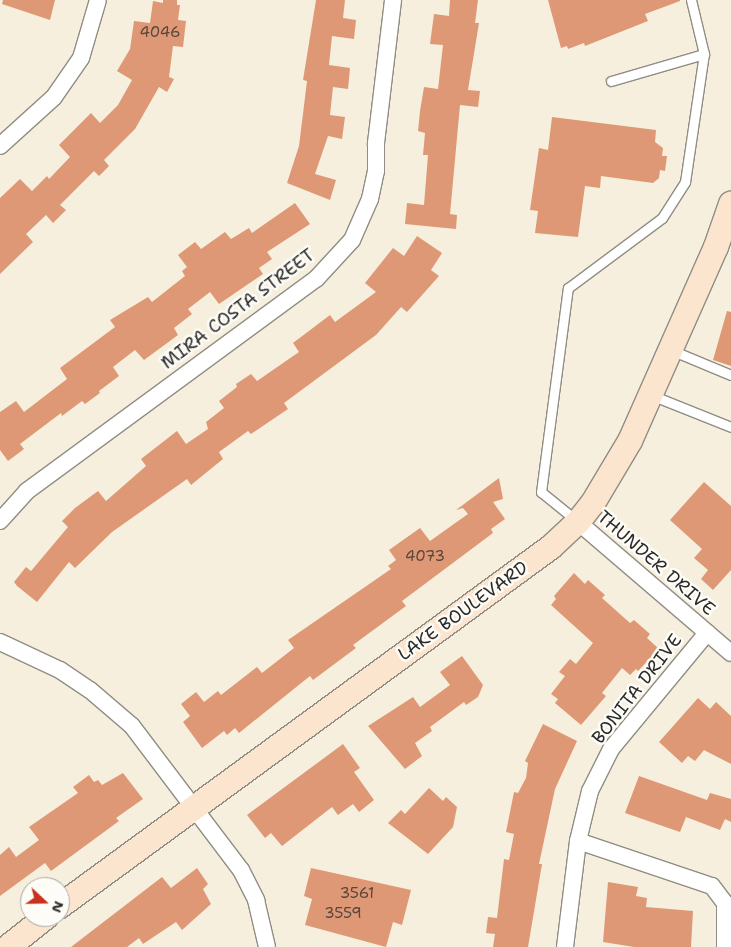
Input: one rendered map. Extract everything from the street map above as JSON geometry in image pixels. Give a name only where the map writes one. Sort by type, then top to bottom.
[{"type":"main road","name":"LAKE BOULEVARD","points":[[70,899],[551,547],[578,522],[595,500],[630,441],[731,204]]},
{"type":"main road","points":[[8,947],[33,927]]},
{"type":"street","points":[[0,146],[54,98],[76,66],[98,0]]},
{"type":"street","name":"MIRA COSTA STREET","points":[[0,521],[27,491],[316,278],[352,240],[370,199],[376,171],[376,143],[393,0]]},
{"type":"street","name":"THUNDER DRIVE","points":[[578,522],[731,653]]},
{"type":"street","name":"BONITA DRIVE","points":[[565,947],[578,841],[590,791],[611,749],[707,633]]},
{"type":"street","points":[[0,642],[60,670],[90,690],[132,726],[195,806],[241,870],[256,900],[267,947]]},
{"type":"street","points":[[578,841],[712,886],[725,903],[725,947]]},
{"type":"lane","points":[[578,522],[541,492],[568,288],[662,218],[685,182],[704,54],[691,0]]},
{"type":"lane","points":[[611,81],[704,54]]},
{"type":"lane","points":[[670,350],[731,375]]},
{"type":"lane","points":[[650,394],[731,427]]},
{"type":"building","points":[[3,0],[55,0],[50,20],[2,4]]},
{"type":"building","points":[[163,0],[177,0],[177,5],[180,5],[178,20],[186,21],[183,47],[173,46],[169,77],[174,79],[167,92],[159,87],[135,129],[104,160],[109,166],[99,176],[94,171],[60,205],[66,210],[53,223],[46,215],[26,234],[33,242],[0,274],[0,198],[20,179],[32,191],[47,176],[49,179],[70,157],[59,145],[91,113],[100,123],[118,105],[132,80],[117,71],[130,49],[134,21],[150,23],[153,1],[163,3]]},
{"type":"building","points":[[316,0],[345,0],[343,18],[356,20],[354,39],[332,36],[329,65],[350,68],[348,89],[333,87],[330,115],[345,117],[342,139],[328,136],[315,174],[336,180],[330,200],[287,183],[299,146],[307,81],[303,80]]},
{"type":"building","points":[[450,0],[478,0],[475,23],[479,23],[468,90],[480,91],[478,107],[460,105],[450,214],[457,215],[456,229],[405,224],[407,203],[424,205],[428,155],[423,155],[425,133],[418,131],[420,111],[424,87],[438,89],[443,45],[430,44],[434,14],[449,16]]},
{"type":"building","points":[[548,0],[680,1],[645,14],[648,21],[585,46],[584,43],[568,49],[567,46],[561,48]]},
{"type":"building","points":[[552,117],[656,130],[655,142],[663,148],[662,156],[667,156],[665,171],[660,170],[659,178],[653,183],[601,176],[600,188],[585,186],[578,237],[535,233],[538,211],[530,210],[539,148],[548,150]]},
{"type":"building","points":[[295,203],[310,224],[267,252],[272,259],[259,268],[263,274],[219,304],[210,292],[188,309],[192,314],[174,328],[178,335],[144,360],[135,350],[113,367],[119,376],[99,391],[100,393],[85,404],[82,401],[62,416],[61,413],[20,444],[24,449],[8,461],[0,450],[0,412],[16,401],[24,412],[67,379],[60,368],[115,327],[110,320],[148,297],[152,302],[185,276],[182,271],[187,267],[178,255],[195,242],[201,249],[225,232],[231,239],[249,228],[252,233]]},
{"type":"building","points":[[417,236],[442,253],[431,270],[439,276],[407,312],[401,307],[376,335],[284,403],[288,409],[251,434],[248,431],[219,452],[223,459],[191,485],[187,479],[112,532],[75,568],[69,562],[37,602],[17,586],[14,582],[26,567],[31,571],[68,527],[62,521],[75,508],[98,491],[106,501],[146,466],[141,459],[177,431],[186,444],[208,429],[206,422],[224,408],[219,401],[237,387],[236,384],[251,374],[257,381],[299,352],[293,343],[330,315],[335,322],[376,292],[365,283],[393,248],[404,256]]},
{"type":"building","points":[[727,311],[731,312],[731,366],[713,360]]},
{"type":"building","points":[[499,478],[503,499],[493,502],[505,519],[491,529],[493,533],[402,601],[406,606],[353,645],[356,648],[313,680],[310,676],[239,733],[235,728],[227,735],[224,731],[202,748],[183,722],[190,716],[181,704],[196,692],[204,702],[218,691],[221,695],[257,667],[262,673],[294,648],[288,640],[391,569],[388,566],[396,560],[389,550],[420,528],[430,541],[468,514],[463,508],[456,510]]},
{"type":"building","points":[[704,482],[731,506],[731,570],[713,590],[701,579],[708,570],[694,558],[702,549],[670,520]]},
{"type":"building","points":[[574,573],[585,584],[588,580],[605,595],[602,598],[630,623],[634,620],[650,634],[647,638],[659,649],[638,671],[636,669],[630,675],[622,668],[602,693],[606,696],[581,725],[555,703],[558,699],[551,694],[565,676],[559,672],[570,659],[576,664],[593,643],[551,605],[556,599],[554,596]]},
{"type":"building","points":[[462,656],[483,685],[478,697],[466,705],[464,702],[430,727],[432,731],[415,743],[422,756],[405,769],[368,726],[413,697],[420,707],[450,685],[440,672]]},
{"type":"building","points":[[698,698],[710,709],[716,702],[731,716],[731,764],[704,750],[695,761],[688,756],[682,763],[659,742]]},
{"type":"building","points":[[543,724],[577,741],[555,789],[539,864],[542,864],[528,947],[493,947],[495,934],[486,933],[488,917],[497,918],[504,859],[509,860],[514,834],[506,832],[514,792],[518,793],[526,778],[528,763],[525,761]]},
{"type":"building","points":[[343,744],[360,768],[354,772],[374,800],[359,812],[353,804],[338,815],[332,807],[282,846],[271,833],[265,838],[247,815]]},
{"type":"building","points":[[123,773],[143,799],[116,818],[119,821],[51,871],[45,863],[26,877],[20,877],[20,881],[0,896],[0,855],[9,847],[16,857],[39,840],[29,827],[78,793],[73,787],[89,775],[94,782],[98,780],[102,785]]},
{"type":"building","points":[[639,776],[707,800],[710,793],[731,799],[731,822],[725,819],[720,830],[686,817],[680,832],[625,813]]},
{"type":"building","points":[[429,788],[443,801],[446,797],[457,807],[453,827],[428,854],[388,823],[401,810],[405,814]]},
{"type":"building","points":[[197,868],[208,884],[203,889],[211,904],[182,930],[176,922],[143,944],[139,938],[127,947],[71,947],[162,877],[171,888]]},
{"type":"building","points":[[311,868],[411,890],[402,925],[393,922],[386,947],[305,925],[312,899],[304,896]]},
{"type":"building","points":[[608,882],[638,887],[636,896],[647,898],[646,907],[693,911],[691,947],[634,947],[603,942]]}]
